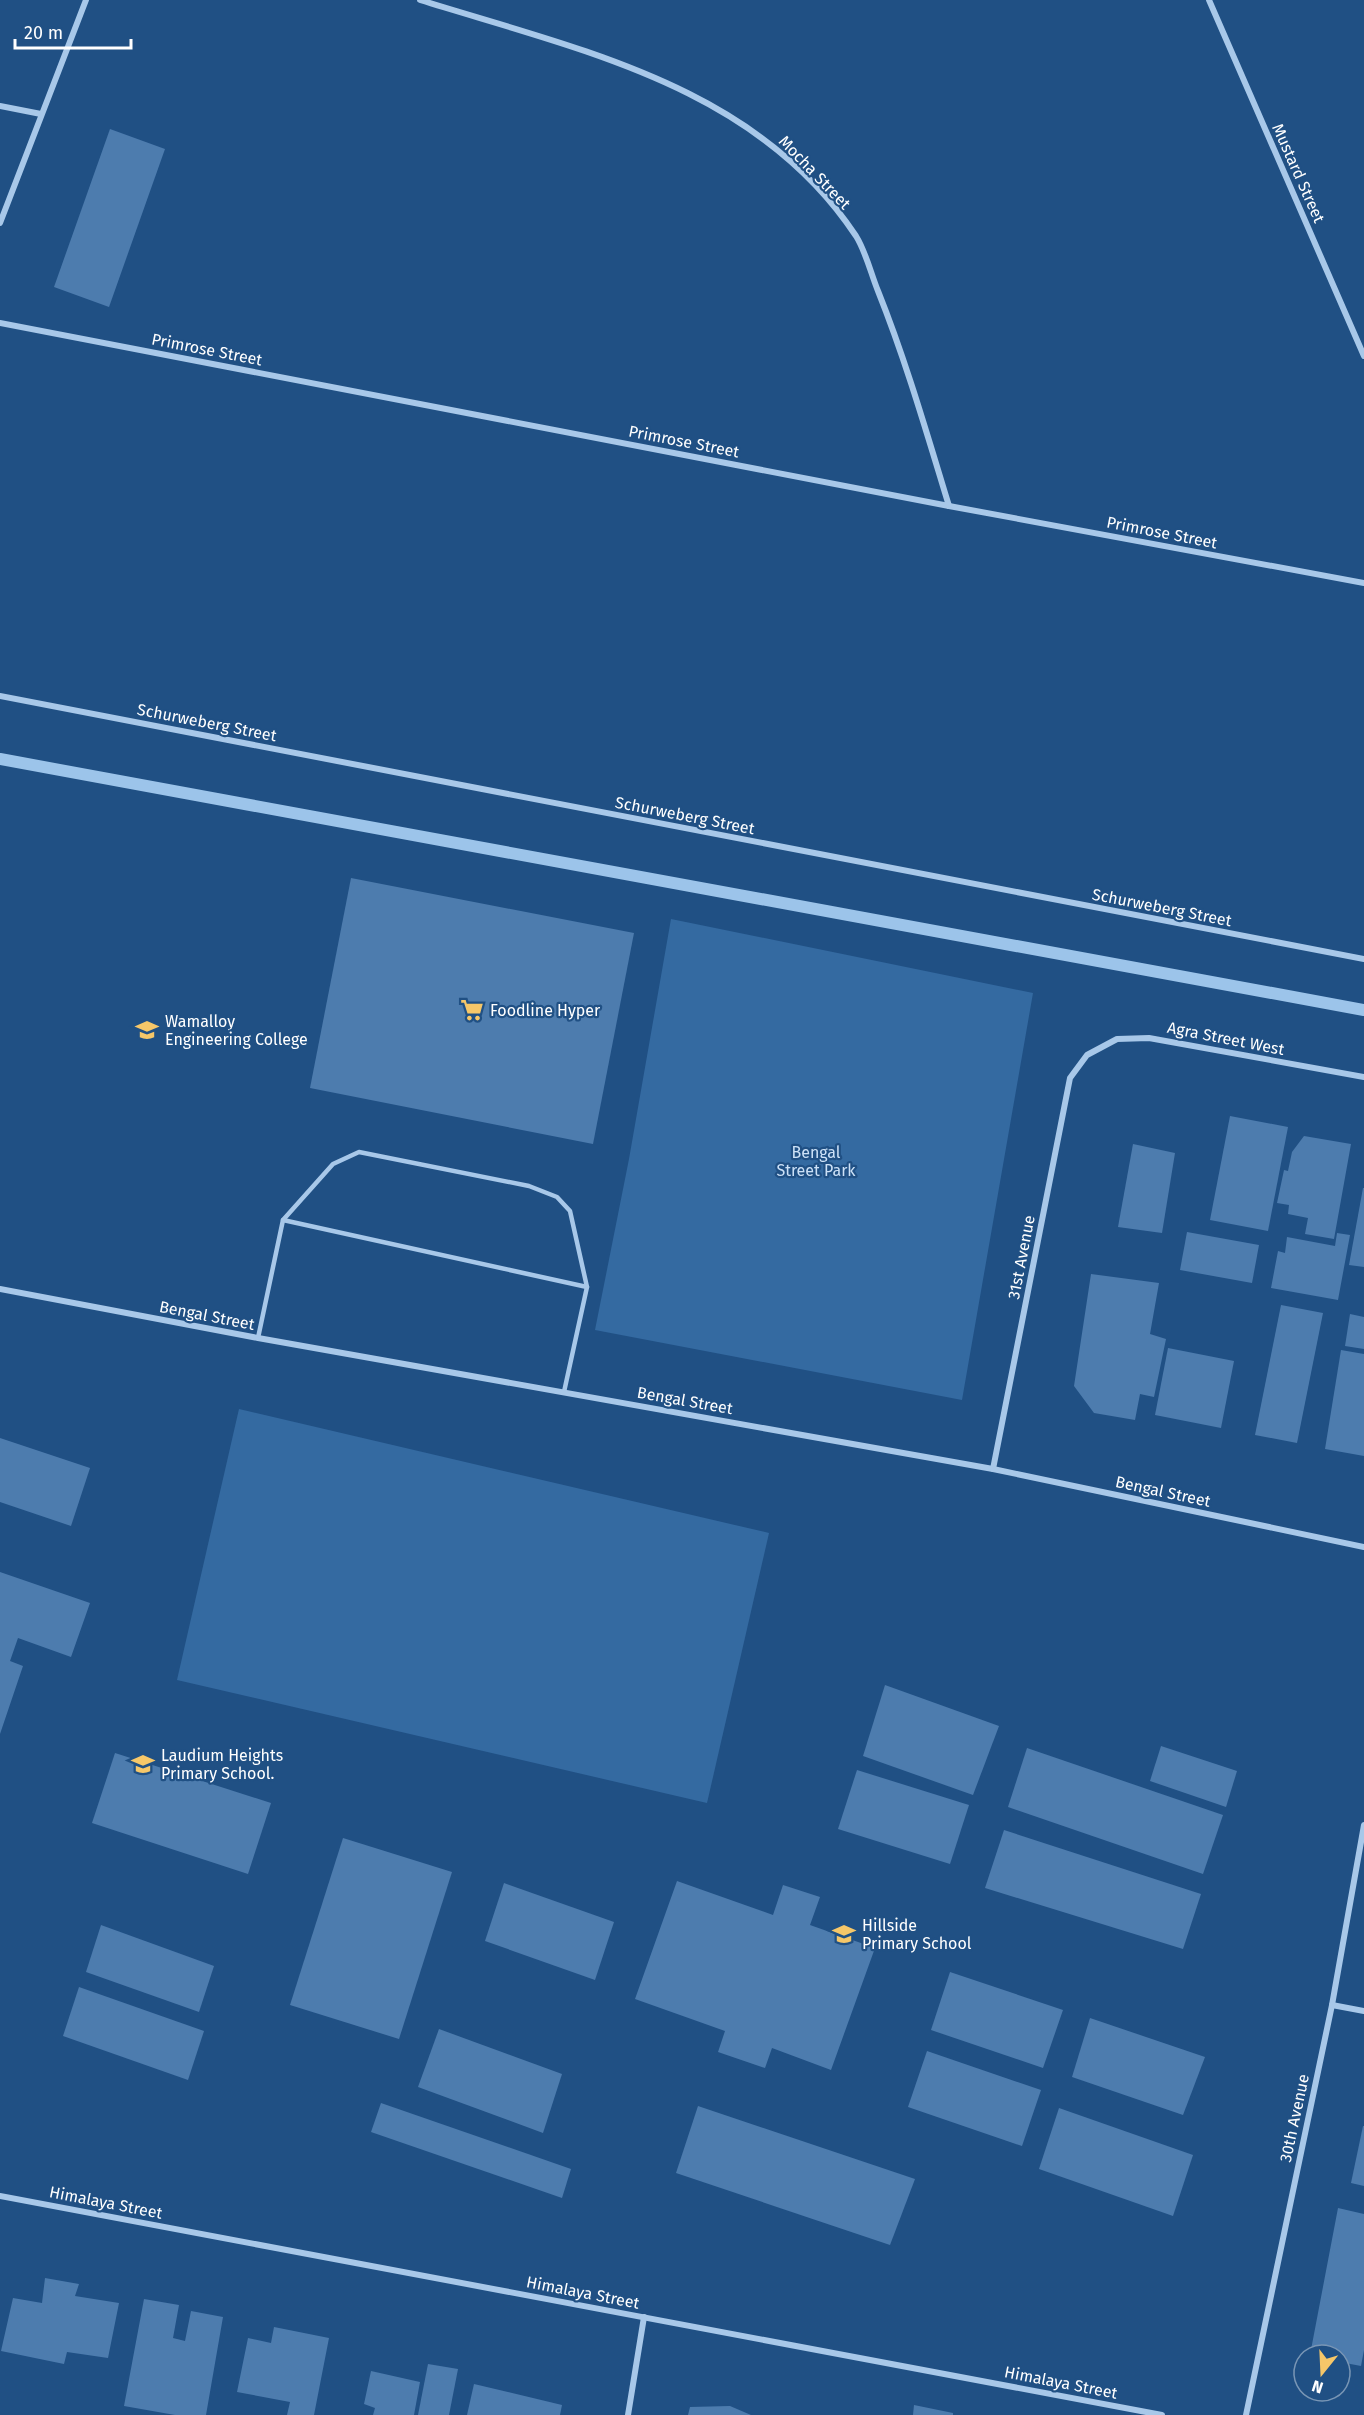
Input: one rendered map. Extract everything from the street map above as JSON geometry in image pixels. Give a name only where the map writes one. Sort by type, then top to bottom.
[{"type":"street","points":[[0,223],[86,0]]},
{"type":"street","name":"Mocha Street","points":[[420,0],[613,60],[680,88],[729,114],[777,147],[820,192],[857,238],[894,330],[950,506]]},
{"type":"street","name":"Mustard Street","points":[[1209,0],[1364,356]]},
{"type":"street","points":[[0,106],[41,114]]},
{"type":"street","name":"Primrose Street","points":[[0,323],[950,506],[1364,583]]},
{"type":"street","name":"Schurweberg Street","points":[[0,696],[1364,959]]},
{"type":"street","name":"Agra Street West","points":[[1087,1055],[1117,1039],[1149,1038],[1364,1077]]},
{"type":"street","name":"31st Avenue","points":[[993,1469],[1070,1078],[1087,1055]]},
{"type":"street","name":"Bengal Street","points":[[0,1289],[258,1338],[993,1469],[1364,1547]]},
{"type":"street","name":"30th Avenue","points":[[1246,2415],[1332,2005],[1364,1825]]},
{"type":"street","points":[[1332,2005],[1364,2011]]},
{"type":"street","name":"Himalaya Street","points":[[0,2196],[1162,2415]]},
{"type":"street","points":[[628,2415],[644,2317]]},
{"type":"lane","points":[[258,1338],[283,1220],[333,1164],[358,1152],[529,1186],[557,1197],[570,1211],[587,1287],[564,1392]]},
{"type":"lane","points":[[283,1220],[587,1287]]},
{"type":"green space","name":"Bengal Street Park","points":[[671,919],[1033,993],[962,1400],[595,1330],[629,1159]]},
{"type":"green space","points":[[239,1409],[769,1533],[707,1803],[177,1680]]},
{"type":"building","points":[[110,129],[165,149],[109,307],[54,287]]},
{"type":"building","name":"Foodline Hyper","points":[[351,878],[634,933],[593,1144],[310,1088]]},
{"type":"building","points":[[1230,1116],[1288,1127],[1268,1231],[1210,1220]]},
{"type":"building","points":[[1304,1136],[1351,1144],[1334,1239],[1305,1234],[1308,1218],[1288,1214],[1289,1205],[1277,1203],[1284,1170],[1288,1171],[1292,1152]]},
{"type":"building","points":[[1133,1144],[1175,1153],[1162,1233],[1118,1227]]},
{"type":"building","points":[[1364,1188],[1364,1267],[1349,1265]]},
{"type":"building","points":[[1187,1232],[1259,1245],[1252,1283],[1180,1270]]},
{"type":"building","points":[[1337,1233],[1350,1235],[1338,1300],[1271,1288],[1278,1251],[1285,1253],[1287,1237],[1335,1246]]},
{"type":"building","points":[[1091,1274],[1159,1283],[1150,1334],[1166,1339],[1154,1397],[1140,1394],[1135,1420],[1094,1413],[1074,1386]]},
{"type":"building","points":[[1281,1305],[1323,1313],[1297,1443],[1255,1435]]},
{"type":"building","points":[[1350,1314],[1364,1317],[1364,1349],[1345,1346]]},
{"type":"building","points":[[1168,1348],[1234,1361],[1221,1428],[1155,1415]]},
{"type":"building","points":[[1341,1350],[1364,1354],[1364,1456],[1325,1449]]},
{"type":"building","points":[[0,1438],[90,1468],[71,1526],[0,1502]]},
{"type":"building","points":[[0,1572],[90,1603],[71,1657],[18,1638],[10,1661],[23,1666],[0,1734]]},
{"type":"building","points":[[885,1685],[999,1726],[973,1795],[863,1756]]},
{"type":"building","points":[[1161,1746],[1237,1771],[1226,1807],[1150,1781]]},
{"type":"building","points":[[1027,1748],[1223,1815],[1203,1874],[1008,1807]]},
{"type":"building","points":[[115,1753],[271,1803],[248,1874],[92,1823]]},
{"type":"building","points":[[857,1770],[969,1805],[950,1864],[838,1829]]},
{"type":"building","points":[[1004,1830],[1201,1894],[1183,1949],[985,1888]]},
{"type":"building","points":[[343,1838],[452,1872],[399,2039],[290,2005]]},
{"type":"building","points":[[677,1881],[773,1915],[783,1885],[820,1897],[810,1925],[875,1948],[831,2070],[772,2048],[765,2068],[718,2052],[725,2031],[635,1999]]},
{"type":"building","points":[[504,1883],[614,1922],[595,1980],[485,1941]]},
{"type":"building","points":[[101,1925],[214,1966],[199,2012],[86,1972]]},
{"type":"building","points":[[950,1972],[1063,2010],[1043,2068],[931,2030]]},
{"type":"building","points":[[79,1987],[204,2031],[188,2080],[63,2036]]},
{"type":"building","points":[[1090,2018],[1205,2057],[1183,2115],[1072,2077]]},
{"type":"building","points":[[439,2029],[562,2074],[543,2133],[418,2087]]},
{"type":"building","points":[[927,2051],[1041,2090],[1022,2146],[908,2107]]},
{"type":"building","points":[[381,2103],[571,2169],[562,2198],[371,2132]]},
{"type":"building","points":[[698,2106],[915,2179],[890,2245],[676,2173]]},
{"type":"building","points":[[1059,2108],[1193,2155],[1173,2216],[1039,2169]]},
{"type":"building","points":[[1364,2126],[1364,2186],[1351,2183]]},
{"type":"building","points":[[1338,2208],[1364,2214],[1364,2350],[1361,2366],[1352,2364],[1352,2343],[1312,2343]]},
{"type":"building","points":[[45,2278],[79,2284],[75,2296],[119,2303],[108,2358],[67,2352],[64,2364],[1,2351],[13,2298],[42,2303]]},
{"type":"building","points":[[144,2299],[179,2305],[173,2338],[185,2341],[191,2311],[223,2317],[206,2415],[175,2415],[124,2406]]},
{"type":"building","points":[[274,2327],[329,2338],[314,2415],[287,2415],[290,2402],[237,2392],[248,2338],[271,2343]]},
{"type":"building","points":[[428,2364],[458,2369],[449,2415],[418,2415]]},
{"type":"building","points":[[371,2371],[420,2382],[414,2415],[373,2415],[375,2408],[364,2404]]},
{"type":"building","points":[[474,2384],[562,2405],[560,2415],[467,2415]]},
{"type":"building","points":[[914,2405],[953,2413],[953,2415],[913,2415]]},
{"type":"building","points":[[730,2406],[751,2415],[688,2415],[690,2407]]},
{"type":"waterway","points":[[0,759],[1364,1010]]},
{"type":"place","name":"Foodline Hyper","points":[[472,1010]]},
{"type":"place","name":"Wamalloy Engineering College","points":[[147,1030]]},
{"type":"place","name":"Laudium Heights Primary School.","points":[[143,1764]]},
{"type":"place","name":"Hillside Primary School","points":[[844,1934]]}]
